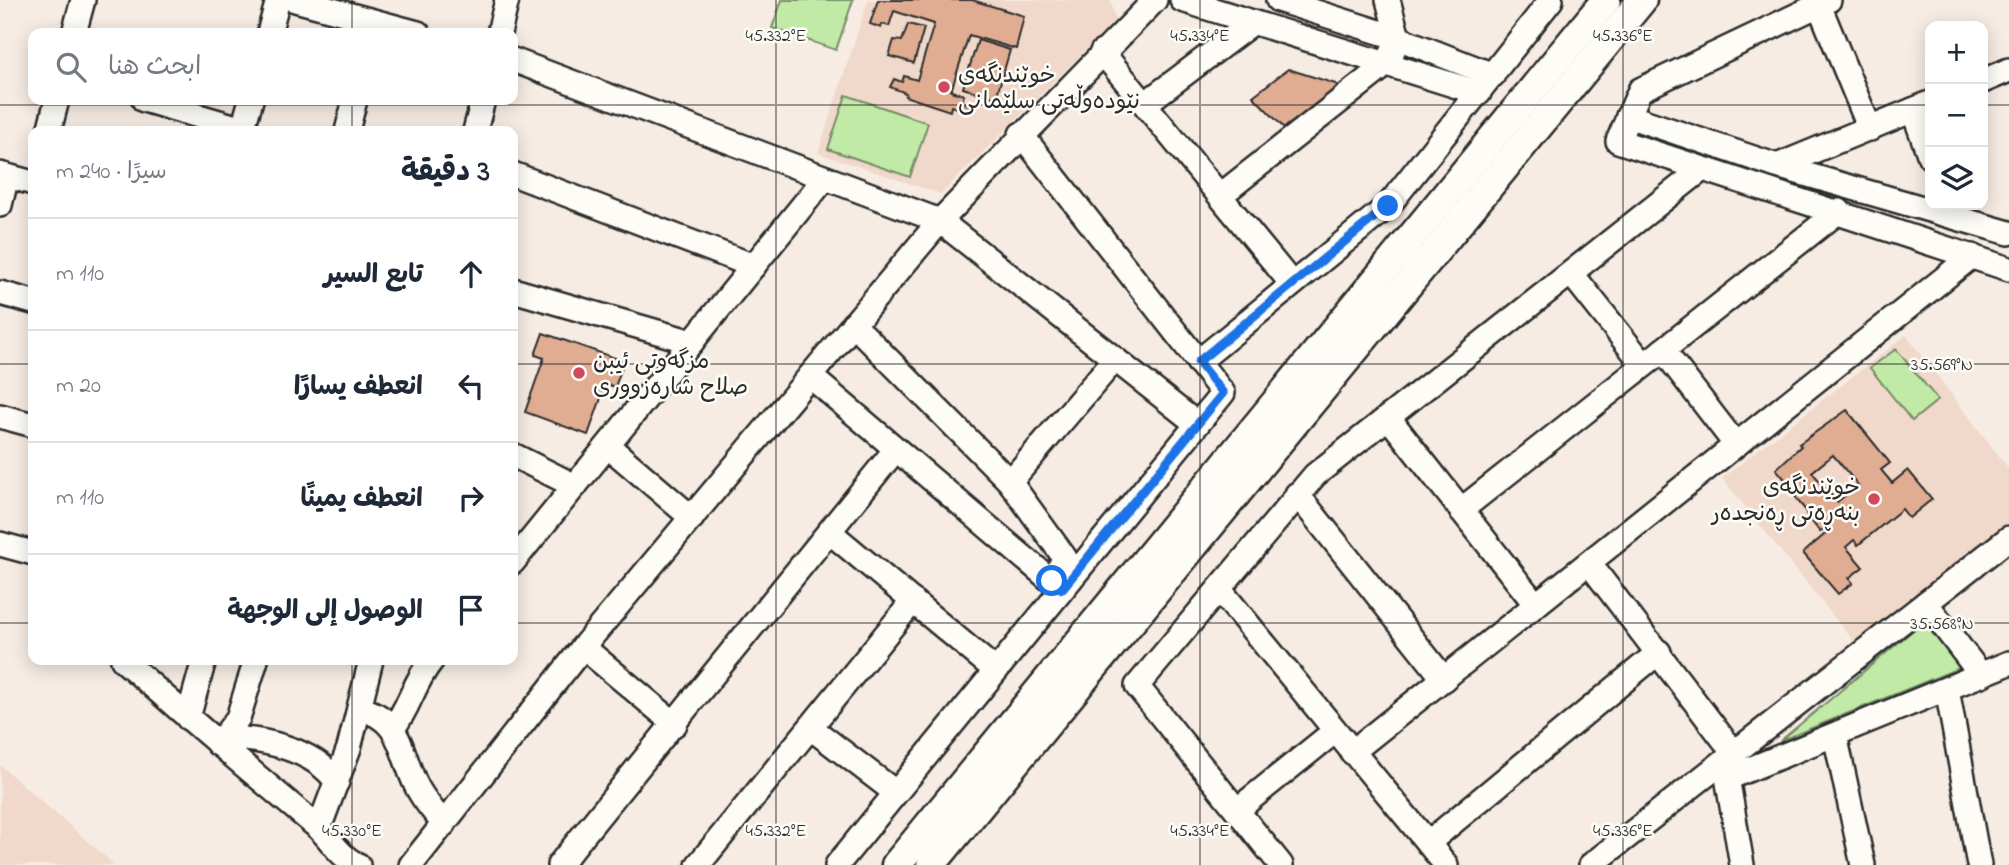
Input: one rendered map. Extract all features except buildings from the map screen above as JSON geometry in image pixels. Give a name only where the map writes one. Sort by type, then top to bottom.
[{"type":"main road","points":[[896,865],[1606,0]]},
{"type":"main road","points":[[931,865],[1642,0]]},
{"type":"street","points":[[75,28],[83,0]]},
{"type":"street","points":[[270,28],[278,0]]},
{"type":"street","points":[[295,0],[345,7],[375,28]]},
{"type":"street","points":[[500,28],[507,0]]},
{"type":"street","points":[[411,865],[583,648],[940,220],[1021,134],[1155,0]]},
{"type":"street","points":[[1182,0],[1388,63],[1486,84]]},
{"type":"street","points":[[1278,0],[1398,38],[1486,84]]},
{"type":"street","points":[[1198,362],[1388,206],[1551,0]]},
{"type":"street","points":[[1221,195],[1388,63],[1398,38],[1396,2]]},
{"type":"street","points":[[1870,129],[1824,3],[1640,90],[1618,141],[1701,170],[1839,211],[2009,269]]},
{"type":"street","points":[[1146,103],[1252,23]]},
{"type":"street","points":[[1102,52],[1292,284]]},
{"type":"street","points":[[518,62],[940,220],[1197,424]]},
{"type":"street","points":[[1988,79],[2009,70]]},
{"type":"street","points":[[50,126],[56,105]]},
{"type":"street","points":[[160,105],[230,126]]},
{"type":"street","points":[[244,126],[250,105]]},
{"type":"street","points":[[347,126],[354,105]]},
{"type":"street","points":[[476,126],[482,105]]},
{"type":"street","points":[[1777,166],[1922,107],[1928,147]]},
{"type":"street","points":[[1628,116],[1777,166],[1925,204]]},
{"type":"street","points":[[837,865],[994,669],[1057,585],[1223,393],[1021,134]]},
{"type":"street","points":[[1281,865],[1136,686],[1315,475],[1701,170]]},
{"type":"street","points":[[0,205],[4,175],[28,182]]},
{"type":"street","points":[[518,176],[754,266]]},
{"type":"street","points":[[518,556],[825,178]]},
{"type":"street","points":[[1949,210],[2009,233]]},
{"type":"street","points":[[1461,510],[1839,211]]},
{"type":"street","points":[[1352,752],[1972,256]]},
{"type":"street","points":[[1570,274],[1644,365]]},
{"type":"street","points":[[518,291],[692,342]]},
{"type":"street","points":[[0,293],[28,301]]},
{"type":"street","points":[[853,324],[1010,482],[1065,558],[1057,585]]},
{"type":"street","points":[[1663,351],[1736,445]]},
{"type":"street","points":[[1010,482],[1115,359]]},
{"type":"street","points":[[810,376],[1057,585]]},
{"type":"street","points":[[0,416],[28,424]]},
{"type":"street","points":[[1388,417],[1536,605]]},
{"type":"street","points":[[608,446],[692,517]]},
{"type":"street","points":[[559,865],[831,533],[896,449]]},
{"type":"street","points":[[518,458],[575,486]]},
{"type":"street","points":[[1297,494],[1444,679]]},
{"type":"street","points":[[831,533],[994,669]]},
{"type":"street","points":[[1591,865],[1729,764],[2009,538]]},
{"type":"street","points":[[0,544],[28,552]]},
{"type":"street","points":[[1589,563],[1659,652],[1729,764],[1742,865]]},
{"type":"street","points":[[1220,590],[1446,865]]},
{"type":"street","points":[[698,865],[913,601]]},
{"type":"street","points":[[1926,603],[1980,675]]},
{"type":"street","points":[[583,648],[675,724]]},
{"type":"street","points":[[1428,843],[1659,652]]},
{"type":"street","points":[[1729,764],[1835,735],[2009,663]]},
{"type":"street","points":[[129,665],[319,828],[340,854],[358,865]]},
{"type":"street","points":[[188,718],[203,665]]},
{"type":"street","points":[[220,741],[238,718],[254,665]]},
{"type":"street","points":[[319,828],[349,748],[370,665]]},
{"type":"street","points":[[393,728],[404,712],[418,677],[428,665]]},
{"type":"street","points":[[1948,689],[1979,865]]},
{"type":"street","points":[[244,699],[254,725],[272,746]]},
{"type":"street","points":[[360,709],[378,715],[393,728],[416,785],[444,824]]},
{"type":"street","points":[[811,728],[895,792]]},
{"type":"street","points":[[1237,810],[1335,731]]},
{"type":"street","points":[[1835,735],[1863,865]]},
{"type":"street","points":[[220,741],[272,746],[313,758],[337,782]]},
{"type":"street","points":[[313,758],[349,748]]},
{"type":"street","points":[[1621,842],[1625,865]]},
{"type":"shaded area","name":"خوێندنگەی نێوده‌وڵه‌تی سلێمانی","points":[[868,0],[1110,0],[1116,20],[941,194],[818,153]]},
{"type":"shaded area","name":"خوێندنگەی بنەڕەتی ڕەنجدەر","points":[[1906,335],[2009,469],[2009,521],[1855,643],[1722,478]]},
{"type":"shaded area","points":[[0,765],[101,853],[115,865],[0,865]]},
{"type":"green space","points":[[782,0],[853,0],[836,50],[772,28]]},
{"type":"green space","points":[[846,95],[928,123],[910,177],[828,149]]},
{"type":"green space","points":[[1896,349],[1938,400],[1912,421],[1870,368]]},
{"type":"green space","points":[[1928,618],[1964,666],[1780,741]]},
{"type":"place","name":"خوێندنگەی نێوده‌وڵه‌تی سلێمانی","points":[[944,87]]},
{"type":"place","name":"مزگەوتی ئیبن صلاح شارەزووری","points":[[579,373]]},
{"type":"place","name":"خوێندنگەی بنەڕەتی ڕەنجدەر","points":[[1874,499]]},
{"type":"route","points":[[1052,581],[1062,589],[1223,393],[1198,362],[1388,206]]}]
